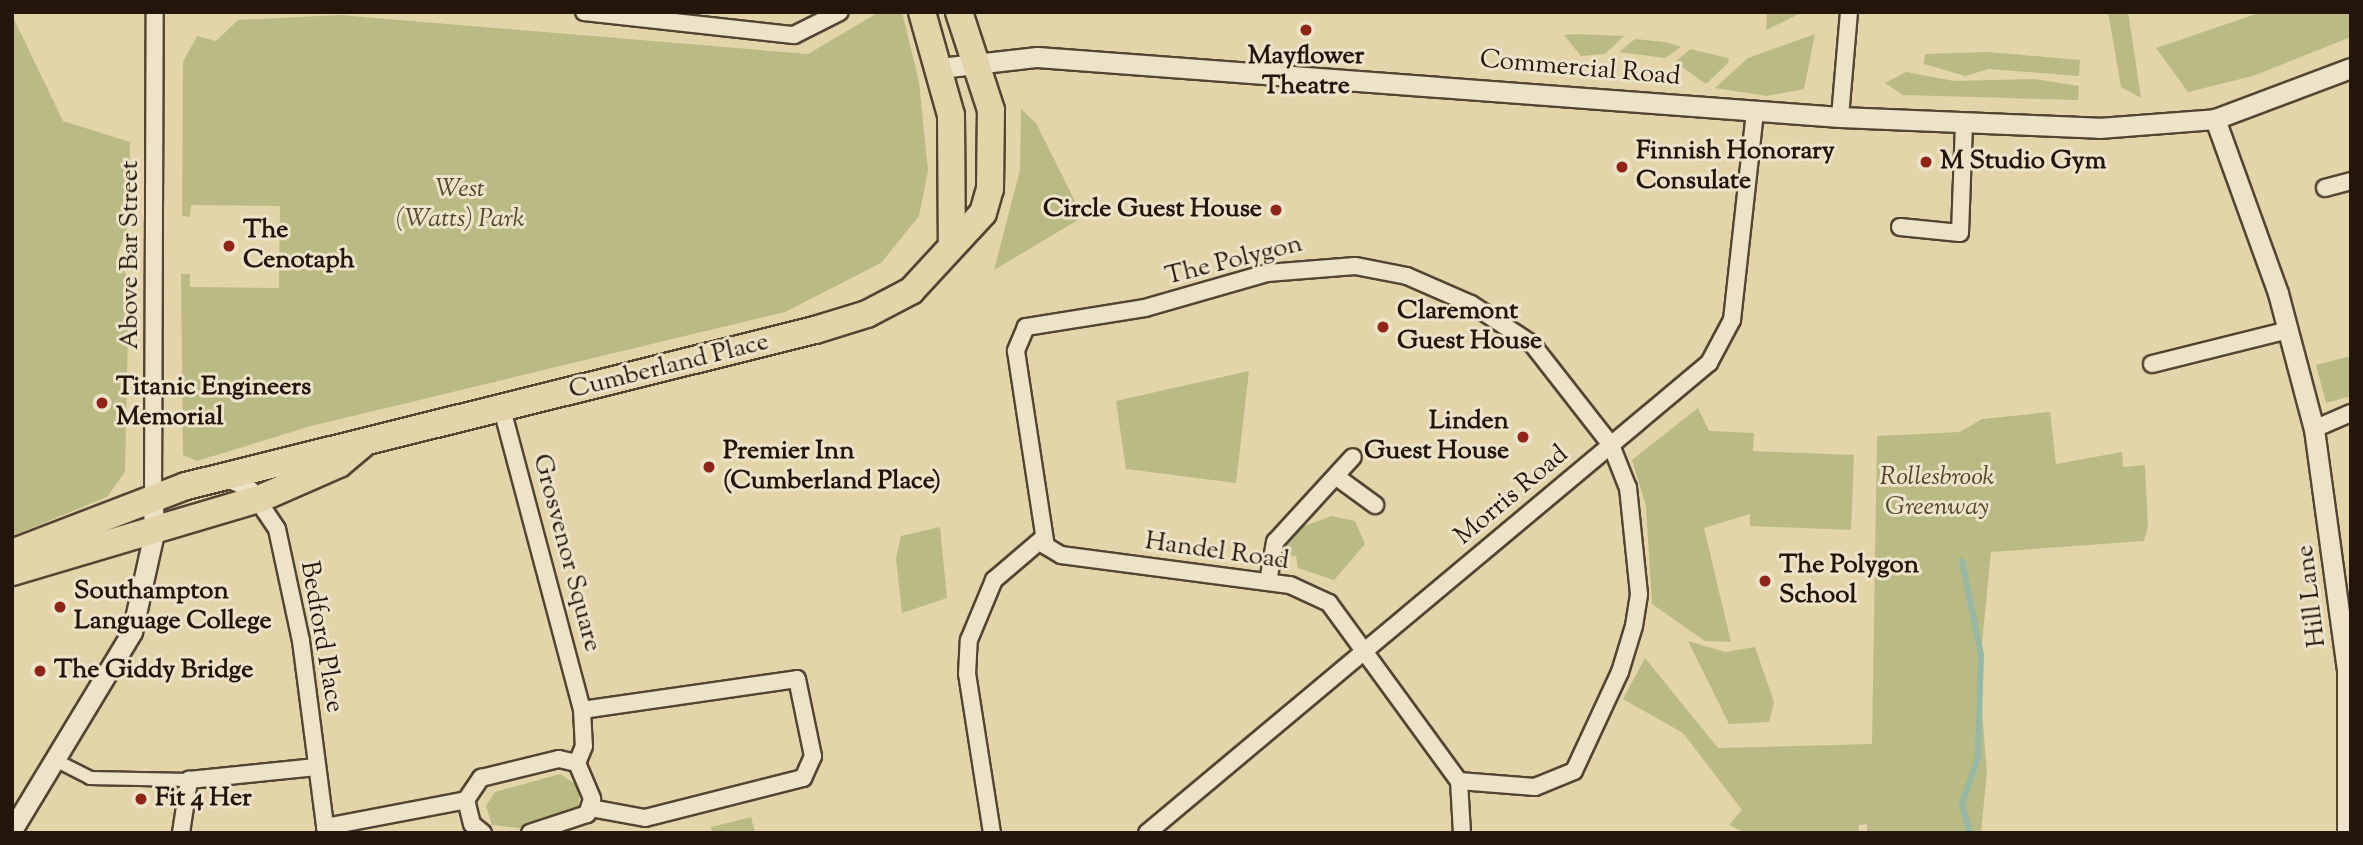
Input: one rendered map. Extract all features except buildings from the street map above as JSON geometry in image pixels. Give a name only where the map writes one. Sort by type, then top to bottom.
[{"type":"main road","points":[[922,12],[940,68],[952,130],[952,246]]},
{"type":"main road","name":"Cumberland Place","points":[[12,553],[153,497],[336,444],[363,444],[867,314],[929,277],[952,246],[983,213],[990,189],[991,110],[978,62],[959,12]]},
{"type":"main road","name":"Cumberland Place","points":[[12,572],[154,533],[259,499],[339,464],[363,444]]},
{"type":"street","name":"Above Bar Street","points":[[153,497],[155,12]]},
{"type":"street","points":[[584,12],[794,35],[840,12]]},
{"type":"street","points":[[1840,117],[1849,12]]},
{"type":"street","name":"Commercial Road","points":[[940,68],[1037,57],[1236,68],[1840,117],[2140,128],[2215,119],[2351,68]]},
{"type":"street","name":"Morris Road","points":[[1147,833],[1611,445],[1698,376],[1729,334],[1755,110]]},
{"type":"street","name":"Hill Lane","points":[[2215,119],[2288,330],[2314,429],[2349,670],[2347,833]]},
{"type":"street","points":[[1900,227],[1960,233],[1964,122]]},
{"type":"street","points":[[2325,188],[2351,181]]},
{"type":"street","name":"The Polygon","points":[[1042,538],[1017,337],[1026,327],[1057,318],[1145,308],[1267,273],[1355,266],[1407,276],[1471,304],[1532,344],[1611,445],[1628,488],[1639,594],[1620,672],[1587,747],[1573,771],[1550,784],[1459,781]]},
{"type":"street","points":[[2152,363],[2288,330]]},
{"type":"street","name":"Grosvenor Square","points":[[502,409],[582,709],[584,746],[577,763]]},
{"type":"street","points":[[2314,429],[2351,413]]},
{"type":"street","points":[[1268,583],[1275,542],[1338,478],[1353,457]]},
{"type":"street","name":"Bedford Place","points":[[220,477],[259,499],[277,529],[301,641],[326,830]]},
{"type":"street","points":[[1338,478],[1375,505]]},
{"type":"street","points":[[12,830],[132,632],[154,533],[153,497]]},
{"type":"street","points":[[992,833],[967,674],[969,640],[994,580],[1042,538]]},
{"type":"street","name":"Handel Road","points":[[1042,538],[1061,555],[1290,585],[1329,603],[1367,649],[1459,781]]},
{"type":"street","points":[[582,709],[797,679],[813,757],[803,778],[645,818],[590,808]]},
{"type":"street","points":[[326,830],[466,800],[481,778],[559,759],[577,763],[588,780],[590,808],[579,820],[530,833]]},
{"type":"street","points":[[55,760],[90,778],[189,780],[316,767]]},
{"type":"street","points":[[181,833],[189,780]]},
{"type":"street","points":[[1459,781],[1462,833]]},
{"type":"street","points":[[466,800],[472,824],[483,833]]},
{"type":"green space","name":"West (Watts) Park","points":[[879,12],[902,12],[919,82],[928,171],[919,216],[881,263],[785,312],[311,426],[197,461],[183,455],[181,274],[190,274],[190,287],[279,288],[280,206],[191,205],[190,217],[182,216],[183,62],[197,36],[216,41],[238,20],[340,15],[808,54]]},
{"type":"green space","points":[[1767,12],[1803,12],[1766,30]]},
{"type":"green space","points":[[2108,12],[2128,12],[2141,98],[2121,87]]},
{"type":"green space","points":[[2262,12],[2351,12],[2351,37],[2253,76],[2188,92],[2156,48]]},
{"type":"green space","points":[[12,15],[63,121],[130,142],[130,221],[117,256],[129,281],[125,472],[107,497],[12,536]]},
{"type":"green space","points":[[1815,34],[1804,89],[1767,96],[1715,88],[1748,58]]},
{"type":"green space","points":[[1564,35],[1624,36],[1605,54],[1581,56]]},
{"type":"green space","points":[[1635,39],[1665,42],[1681,47],[1665,58],[1619,52]]},
{"type":"green space","points":[[1690,49],[1728,58],[1729,62],[1706,84],[1675,62]]},
{"type":"green space","points":[[1989,52],[2080,60],[2079,76],[1989,69],[1965,76],[1924,64],[1925,54]]},
{"type":"green space","points":[[1906,72],[1954,81],[2034,79],[2079,86],[2078,100],[1903,95],[1885,83]]},
{"type":"green space","points":[[1021,109],[1036,123],[1083,217],[994,270],[1020,170]]},
{"type":"green space","points":[[2351,356],[2351,396],[2326,403],[2316,365]]},
{"type":"green space","points":[[1249,371],[1236,483],[1126,469],[1116,401]]},
{"type":"green space","points":[[1698,408],[1709,431],[1754,433],[1753,451],[1854,455],[1851,530],[1750,526],[1750,514],[1704,528],[1731,642],[1705,641],[1652,604],[1646,506],[1632,460]]},
{"type":"green space","name":"Rollesbrook Greenway","points":[[2050,412],[2056,464],[2122,452],[2123,467],[2145,465],[2148,526],[2144,541],[1991,552],[1979,674],[1987,772],[1981,833],[1867,833],[1867,824],[1859,825],[1858,833],[1746,833],[1729,825],[1742,810],[1683,733],[1623,699],[1645,658],[1718,748],[1872,744],[1877,436],[1960,432],[1982,419]]},
{"type":"green space","points":[[1332,516],[1355,521],[1365,544],[1334,580],[1298,568],[1296,556],[1278,554],[1290,531]]},
{"type":"green space","points":[[940,527],[947,598],[902,613],[896,558],[901,536]]},
{"type":"green space","points":[[1688,641],[1725,652],[1755,647],[1774,702],[1769,722],[1729,724]]},
{"type":"green space","points":[[560,774],[580,787],[578,810],[520,828],[492,825],[486,806],[495,792]]},
{"type":"green space","points":[[751,817],[755,833],[712,833],[711,827]]},
{"type":"waterway","points":[[1962,561],[1981,654],[1978,758],[1962,804],[1970,833]]},
{"type":"place","name":"Mayflower Theatre","points":[[1306,30]]},
{"type":"place","name":"M Studio Gym","points":[[1926,162]]},
{"type":"place","name":"Finnish Honorary Consulate","points":[[1622,167]]},
{"type":"place","name":"Circle Guest House","points":[[1276,210]]},
{"type":"place","name":"The Cenotaph","points":[[229,246]]},
{"type":"place","name":"Claremont Guest House","points":[[1383,327]]},
{"type":"place","name":"Titanic Engineers Memorial","points":[[102,403]]},
{"type":"place","name":"Linden Guest House","points":[[1523,437]]},
{"type":"place","name":"Premier Inn (Cumberland Place)","points":[[709,467]]},
{"type":"place","name":"The Polygon School","points":[[1765,581]]},
{"type":"place","name":"Southampton Language College","points":[[60,607]]},
{"type":"place","name":"The Giddy Bridge","points":[[40,671]]},
{"type":"place","name":"Fit 4 Her","points":[[141,799]]}]
